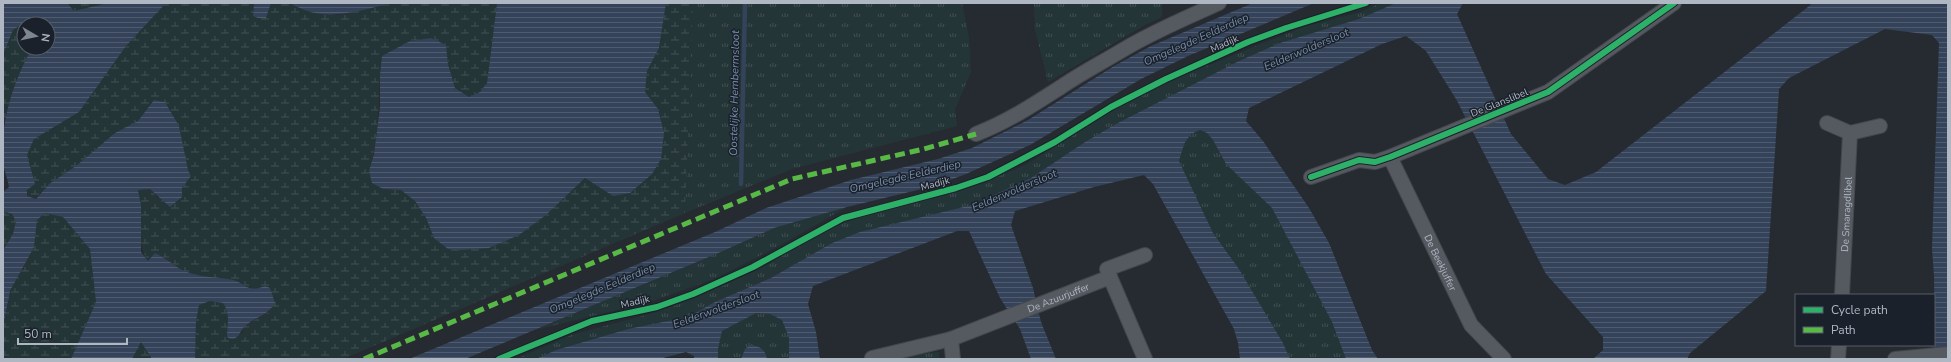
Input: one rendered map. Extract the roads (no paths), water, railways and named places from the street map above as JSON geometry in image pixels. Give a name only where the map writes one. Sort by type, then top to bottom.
[{"type":"street","points":[[976,134],[1022,113],[1061,86],[1166,26],[1219,3]]},
{"type":"street","name":"De Glanslibel","points":[[1311,177],[1358,160],[1375,162],[1390,158],[1548,92],[1674,3]]},
{"type":"street","points":[[1827,123],[1850,133],[1880,126]]},
{"type":"street","name":"De Smaragdlibel","points":[[1842,294],[1850,133]]},
{"type":"street","name":"De Beekjuffer","points":[[1390,158],[1471,326],[1504,359]]},
{"type":"street","points":[[1145,255],[1107,268],[1145,359]]},
{"type":"street","name":"De Azuurjuffer","points":[[872,358],[951,339],[1110,277]]},
{"type":"street","points":[[951,339],[953,359]]},
{"type":"street","points":[[1838,359],[1839,346]]},
{"type":"street","points":[[1895,359],[1941,354]]},
{"type":"water","points":[[3,3],[67,3],[74,11],[108,3],[166,3],[126,46],[79,112],[34,139],[27,155],[35,184],[27,190],[27,196],[36,199],[49,184],[76,166],[115,133],[138,121],[154,100],[165,102],[179,126],[188,170],[191,176],[182,188],[182,197],[170,207],[150,189],[138,190],[141,205],[141,252],[148,261],[155,253],[180,269],[195,275],[233,280],[254,289],[265,286],[270,288],[275,303],[272,308],[245,326],[236,338],[231,339],[227,337],[228,316],[223,303],[210,301],[199,305],[196,322],[195,359],[152,359],[141,342],[132,359],[71,359],[96,302],[90,249],[63,217],[45,213],[37,220],[34,247],[10,291],[3,327],[3,250],[13,234],[16,221],[12,214],[3,211],[3,192],[9,187],[3,163],[6,118],[9,103],[28,56],[56,56],[56,16],[16,16],[16,28],[13,30],[3,55]]},
{"type":"water","points":[[254,3],[271,3],[266,18],[258,18],[253,16]]},
{"type":"water","points":[[290,3],[393,3],[353,12],[328,14],[315,13]]},
{"type":"water","points":[[497,3],[666,3],[659,48],[647,71],[645,92],[658,109],[664,133],[661,159],[652,174],[630,193],[613,196],[585,178],[546,215],[519,235],[489,248],[461,250],[448,249],[434,238],[426,218],[415,201],[401,190],[383,189],[372,183],[369,171],[374,154],[380,107],[380,74],[382,56],[410,41],[431,38],[446,45],[448,64],[455,88],[469,97],[480,92],[487,83]]},
{"type":"water","name":"Omgelegde Eelderdiep","points":[[1253,3],[1314,3],[1188,56],[1141,79],[1030,145],[966,174],[934,186],[847,207],[774,228],[723,251],[465,359],[409,359],[715,232],[766,208],[851,180],[938,159],[972,148],[1028,120],[1114,66],[1151,46]]},
{"type":"water","name":"Eelderwoldersloot","points":[[1396,3],[1463,3],[1457,14],[1511,134],[1548,179],[1565,185],[1596,172],[1813,3],[1948,3],[1948,359],[1935,359],[1935,294],[1932,248],[1939,43],[1932,35],[1885,29],[1789,78],[1779,89],[1766,291],[1690,353],[1687,359],[1593,359],[1603,350],[1603,337],[1546,274],[1456,99],[1426,51],[1406,36],[1382,44],[1249,108],[1246,121],[1263,141],[1309,208],[1329,243],[1372,350],[1378,359],[1346,359],[1332,322],[1272,208],[1226,164],[1213,140],[1207,133],[1200,130],[1191,134],[1184,144],[1179,161],[1213,233],[1239,269],[1283,343],[1290,359],[1240,359],[1234,329],[1153,184],[1144,175],[1094,187],[1015,211],[1011,225],[1033,288],[1041,322],[1056,359],[1031,359],[1020,329],[1000,298],[969,231],[957,231],[813,286],[808,304],[816,332],[820,359],[789,359],[789,338],[782,320],[770,314],[756,313],[722,331],[718,349],[718,359],[694,359],[694,356],[686,352],[659,359],[536,359],[556,350],[628,329],[688,317],[715,302],[771,278],[832,243],[860,232],[972,205],[1031,178],[1085,142],[1116,124],[1239,61],[1280,43],[1359,19]]},
{"type":"water","points":[[750,345],[757,346],[762,349],[767,359],[741,359],[745,349]]},
{"type":"waterway","name":"Oostelijke Hembermsloot","points":[[741,184],[745,3]]}]
